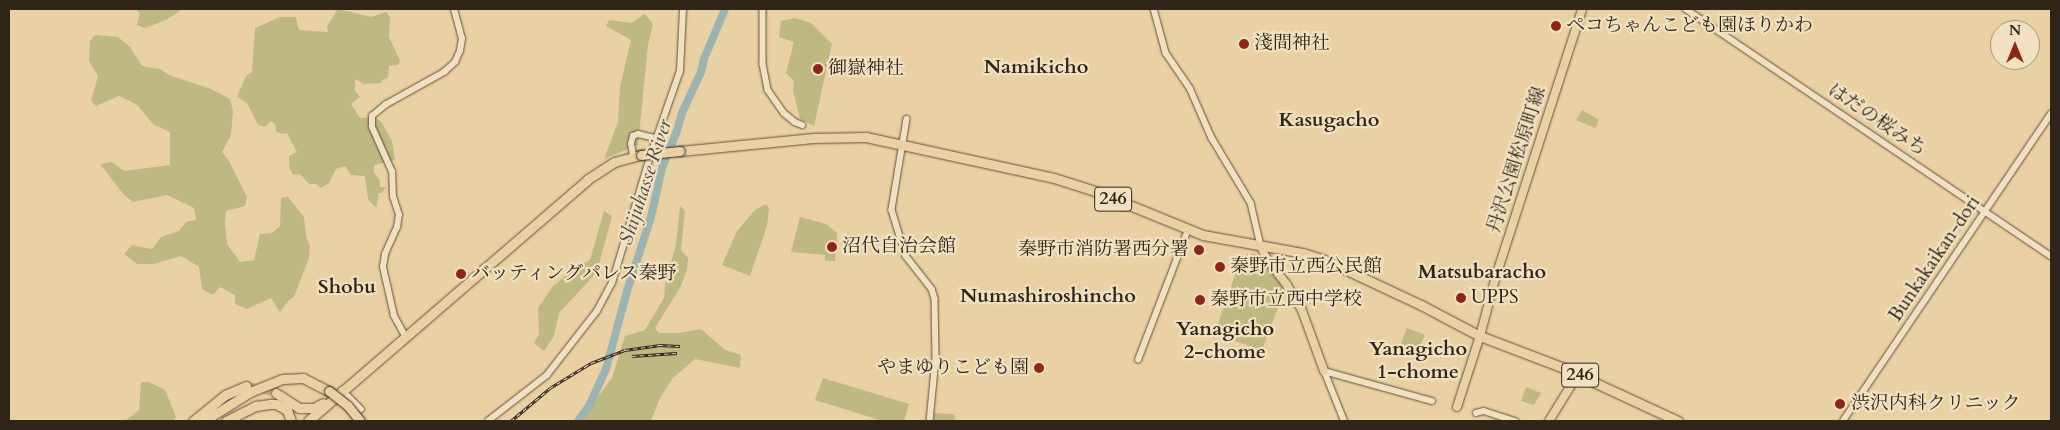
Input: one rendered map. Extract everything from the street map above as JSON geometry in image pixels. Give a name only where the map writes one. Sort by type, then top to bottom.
[{"type":"highway","name":"246","points":[[308,421],[328,396],[342,390],[588,179],[606,166],[637,156],[824,137],[866,137],[1074,184],[1188,230],[1219,239],[1303,253],[1334,264],[1421,305],[1480,336],[1578,374],[1678,421]]},
{"type":"highway","points":[[204,421],[250,392],[283,379],[297,378],[309,380],[344,410],[353,421]]},
{"type":"highway","points":[[212,421],[245,401],[280,384],[292,382],[305,383],[348,406],[360,421]]},
{"type":"highway","points":[[193,421],[225,395],[246,386]]},
{"type":"highway","points":[[276,393],[299,408],[309,408],[319,406],[342,390]]},
{"type":"highway","points":[[317,421],[328,396]]},
{"type":"highway","points":[[226,421],[256,406],[276,404],[287,410],[291,421]]},
{"type":"main road","name":"丹沢公園松原町線","points":[[1458,407],[1496,276],[1582,9]]},
{"type":"main road","points":[[1262,246],[1265,256],[1300,308],[1324,371]]},
{"type":"main road","points":[[1549,421],[1578,374]]},
{"type":"street","points":[[405,336],[394,316],[384,267],[385,254],[397,228],[399,215],[393,197],[391,168],[372,127],[372,116],[384,105],[444,72],[455,62],[460,51],[462,39],[454,9]]},
{"type":"street","points":[[488,421],[547,375],[603,302],[619,266],[656,138],[680,71],[683,9]]},
{"type":"street","points":[[763,9],[763,64],[768,90],[784,113],[802,125]]},
{"type":"street","points":[[1154,9],[1166,53],[1190,88],[1212,138],[1251,203],[1262,246]]},
{"type":"street","name":"はだの桜みち","points":[[1686,9],[2051,256]]},
{"type":"street","name":"Bunkakaikan-dori","points":[[1843,421],[2051,114]]},
{"type":"street","points":[[907,119],[892,216],[906,256],[932,290],[935,299],[936,359],[930,421]]},
{"type":"street","points":[[637,156],[631,144],[633,136],[638,134],[656,138]]},
{"type":"street","points":[[1138,360],[1188,230]]},
{"type":"street","points":[[1324,371],[1432,400]]},
{"type":"street","points":[[1324,371],[1344,421]]},
{"type":"street","points":[[342,390],[360,409]]},
{"type":"street","points":[[1476,413],[1484,411],[1515,421]]},
{"type":"shaded area","points":[[136,9],[183,9],[166,20],[145,28],[137,25],[140,14]]},
{"type":"shaded area","points":[[338,9],[371,17],[386,12],[390,17],[389,37],[400,61],[398,65],[389,66],[388,78],[382,80],[381,83],[364,84],[355,79],[355,91],[360,97],[351,104],[360,118],[375,117],[382,123],[392,141],[395,160],[374,165],[374,172],[380,181],[380,187],[386,187],[382,193],[379,193],[376,208],[368,199],[365,176],[351,175],[345,166],[336,169],[329,183],[321,188],[316,184],[309,184],[300,174],[293,175],[289,166],[289,156],[297,152],[287,133],[276,132],[275,124],[271,121],[265,127],[258,125],[247,103],[237,97],[246,76],[252,72],[255,28],[280,17],[296,17],[299,30],[328,32],[327,26]]},
{"type":"shaded area","points":[[645,14],[653,24],[648,45],[638,145],[604,159],[618,122],[620,87],[631,40],[606,26],[609,20],[631,23]]},
{"type":"shaded area","points":[[795,18],[811,23],[832,44],[814,126],[800,119],[793,90],[794,81],[786,73],[794,42],[779,37],[781,21]]},
{"type":"shaded area","points":[[95,35],[118,37],[130,47],[142,66],[160,69],[169,75],[211,89],[230,99],[233,111],[231,135],[222,152],[229,161],[247,197],[245,206],[226,211],[227,244],[240,262],[254,260],[260,234],[272,233],[280,226],[281,198],[288,197],[304,217],[306,237],[310,246],[309,258],[294,297],[289,300],[280,312],[271,298],[247,309],[235,304],[235,295],[220,287],[213,295],[202,289],[199,267],[181,256],[154,264],[137,264],[124,254],[132,245],[152,249],[161,237],[179,231],[186,222],[196,220],[194,208],[167,195],[133,202],[124,195],[100,164],[112,162],[124,171],[170,165],[170,132],[154,125],[136,104],[119,96],[96,106],[91,101],[98,76],[89,61],[90,41]]},
{"type":"shaded area","points":[[1582,110],[1599,120],[1595,128],[1576,120]]},
{"type":"shaded area","points":[[766,204],[769,208],[767,226],[750,276],[722,265],[737,231],[755,210]]},
{"type":"shaded area","points":[[680,206],[685,211],[681,250],[688,258],[687,270],[680,288],[655,328],[659,333],[679,333],[701,329],[725,350],[741,355],[740,368],[695,359],[672,379],[660,398],[651,421],[580,421],[612,378],[625,336],[645,330],[664,298],[665,284],[676,244]]},
{"type":"shaded area","points":[[604,211],[612,216],[597,272],[559,313],[554,336],[544,351],[534,343],[539,334],[538,308],[553,286],[570,272],[590,260]]},
{"type":"shaded area","points":[[800,217],[826,224],[837,233],[835,261],[825,261],[825,255],[791,252]]},
{"type":"shaded area","points":[[1247,254],[1257,254],[1282,285],[1283,295],[1262,350],[1232,340],[1232,337],[1222,333],[1218,324],[1240,261]]},
{"type":"shaded area","points":[[1407,328],[1425,335],[1416,356],[1399,349]]},
{"type":"shaded area","points":[[823,378],[909,404],[904,421],[883,421],[815,400]]},
{"type":"shaded area","points":[[141,382],[149,382],[165,390],[176,417],[173,421],[125,421],[139,410]]},
{"type":"shaded area","points":[[1526,387],[1541,393],[1534,405],[1521,401]]},
{"type":"shaded area","points":[[934,413],[954,414],[955,421],[933,421]]},
{"type":"waterway","name":"Shijuhasse River","points":[[578,421],[589,406],[606,369],[627,291],[651,217],[662,168],[676,134],[682,113],[701,72],[704,59],[725,9]]},
{"type":"tunnel","points":[[246,386],[263,388],[276,393]]},
{"type":"railway","points":[[511,421],[550,388],[591,363],[625,350],[659,345],[680,346]]},
{"type":"railway","points":[[632,356],[677,353]]},
{"type":"place","name":"ペコちゃんこども園ほりかわ","points":[[1556,26]]},
{"type":"place","name":"淺間神社","points":[[1244,44]]},
{"type":"place","name":"御嶽神社","points":[[818,69]]},
{"type":"place","name":"沼代自治会館","points":[[832,247]]},
{"type":"place","name":"秦野市消防署西分署","points":[[1199,250]]},
{"type":"place","name":"秦野市立西公民館","points":[[1220,267]]},
{"type":"place","name":"バッティングパレス秦野","points":[[461,274]]},
{"type":"place","name":"UPPS","points":[[1461,298]]},
{"type":"place","name":"秦野市立西中学校","points":[[1200,300]]},
{"type":"place","name":"やまゆりこども園","points":[[1039,368]]},
{"type":"place","name":"渋沢内科クリニック","points":[[1840,404]]},
{"type":"district","name":"Namikicho","points":[[1036,66]]},
{"type":"district","name":"Kasugacho","points":[[1329,119]]},
{"type":"district","name":"Matsubaracho","points":[[1482,271]]},
{"type":"district","name":"Shobu","points":[[347,286]]},
{"type":"district","name":"Numashiroshincho","points":[[1048,295]]},
{"type":"district","name":"Yanagicho 2-chome","points":[[1225,340]]},
{"type":"district","name":"Yanagicho 1-chome","points":[[1418,360]]}]
